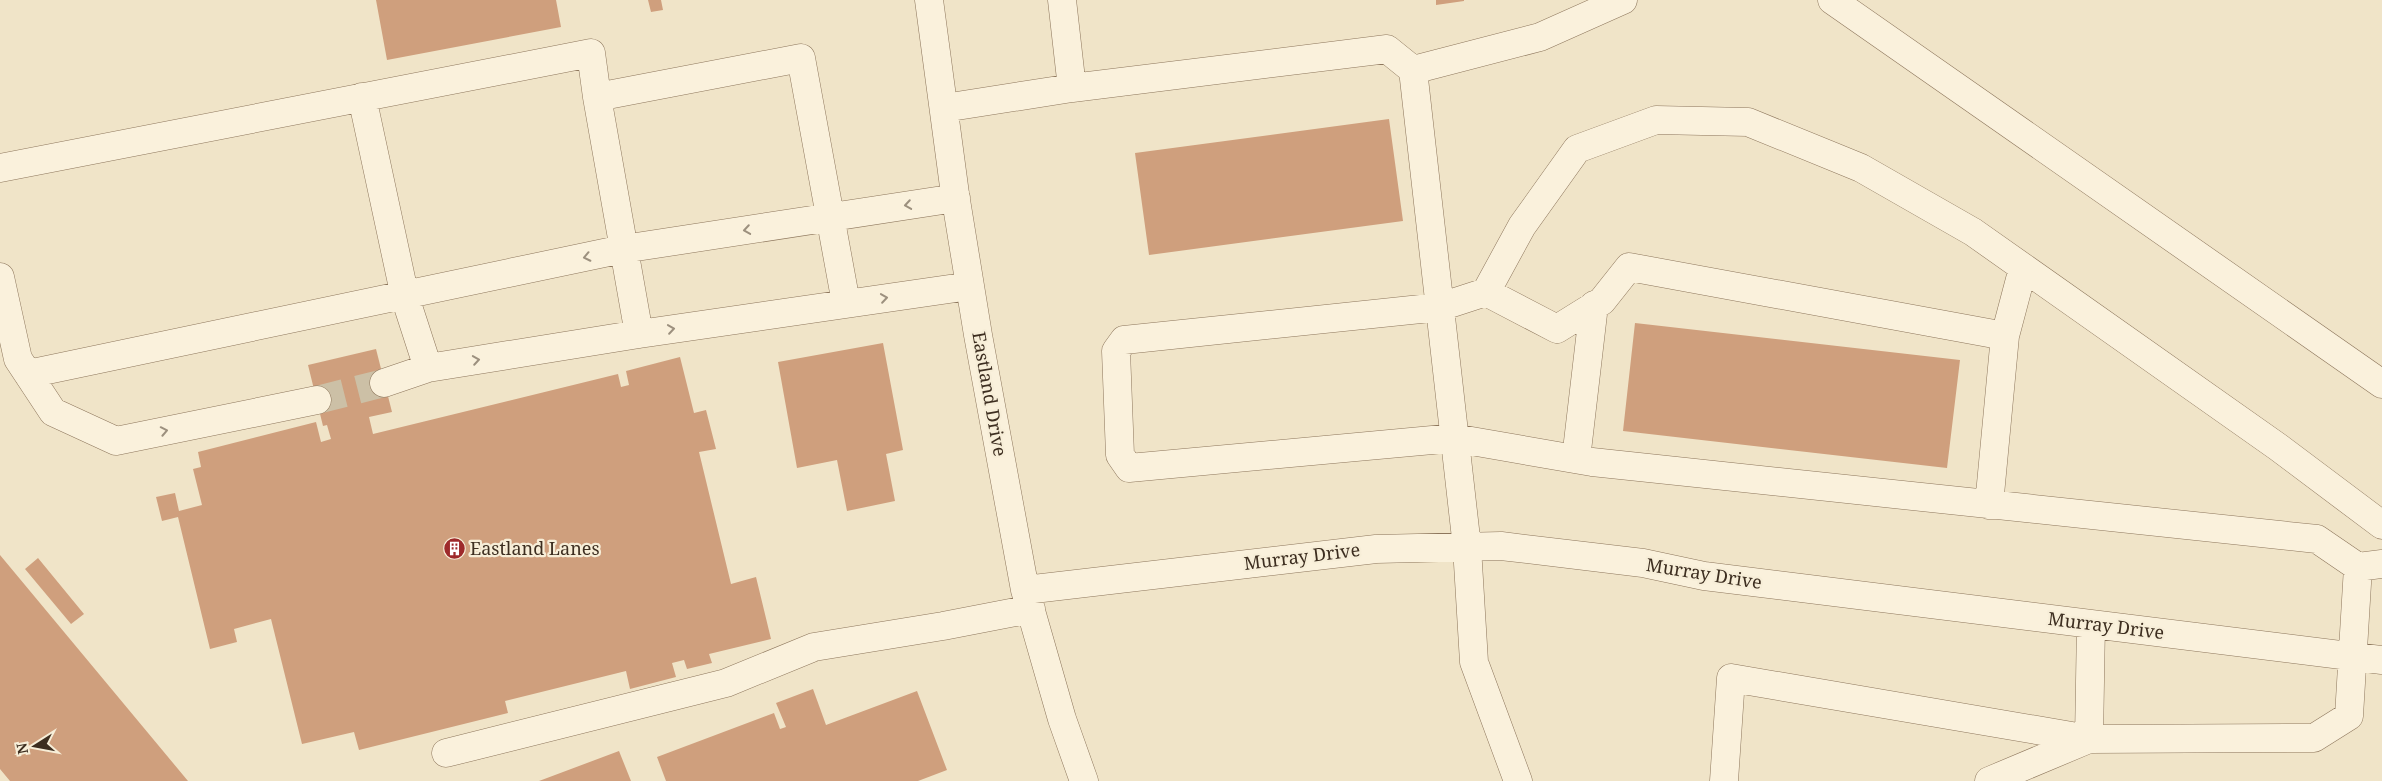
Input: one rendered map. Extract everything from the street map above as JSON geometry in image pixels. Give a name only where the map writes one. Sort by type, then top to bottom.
[{"type":"street","name":"Eastland Drive","points":[[930,0],[956,198],[970,286],[1028,599],[1062,719],[1084,781]]},
{"type":"street","points":[[1062,0],[1072,88]]},
{"type":"street","points":[[1413,70],[1540,37],[1623,0]]},
{"type":"street","points":[[1832,0],[2382,384]]},
{"type":"street","points":[[944,108],[1072,88],[1387,49],[1413,70],[1466,547],[1474,662],[1518,781]]},
{"type":"street","points":[[0,168],[591,53],[639,334]]},
{"type":"street","points":[[597,97],[801,58],[846,303]]},
{"type":"street","points":[[362,97],[404,297],[428,368]]},
{"type":"street","points":[[1724,781],[1731,678],[2089,739],[2314,738],[2349,716],[2354,656],[2370,566],[2317,539],[1576,459],[1454,438],[1129,468],[1120,455],[1116,351],[1124,340],[1440,307],[1486,292],[1522,226],[1577,149],[1656,120],[1748,122],[1861,168],[1973,232],[2278,448],[2382,525]]},
{"type":"street","points":[[28,374],[404,297],[623,249],[956,198]]},
{"type":"street","points":[[1486,292],[1558,329],[1602,301],[1629,267],[2005,336]]},
{"type":"street","points":[[1989,505],[2005,336],[2023,268]]},
{"type":"street","points":[[0,277],[18,359],[53,412],[116,441],[317,400]]},
{"type":"street","points":[[384,382],[428,368],[639,334],[970,286]]},
{"type":"street","points":[[1576,459],[1594,305]]},
{"type":"street","name":"Murray Drive","points":[[446,753],[726,683],[814,647],[943,626],[1028,599],[1376,549],[1501,546],[1642,563],[1704,576],[2382,660]]},
{"type":"street","points":[[2089,739],[2091,624]]},
{"type":"street","points":[[1989,781],[2089,739]]},
{"type":"building","points":[[376,0],[556,0],[561,27],[387,60]]},
{"type":"building","points":[[648,0],[661,0],[663,10],[651,12]]},
{"type":"building","points":[[1436,0],[1464,0],[1464,1],[1436,5]]},
{"type":"building","points":[[1389,119],[1403,221],[1149,255],[1135,153]]},
{"type":"building","points":[[1635,323],[1960,360],[1947,468],[1623,431]]},
{"type":"building","points":[[883,343],[903,450],[886,454],[895,501],[847,511],[837,460],[797,468],[778,362]]},
{"type":"building","name":"Eastland Lanes","points":[[376,349],[392,412],[369,417],[373,434],[618,374],[621,387],[629,385],[626,371],[680,357],[694,413],[706,410],[716,449],[699,452],[731,584],[756,577],[771,639],[709,654],[712,663],[687,669],[684,660],[672,663],[676,677],[630,689],[626,671],[505,701],[508,713],[359,750],[354,732],[302,744],[271,619],[234,629],[237,642],[210,649],[178,517],[162,521],[156,497],[175,493],[179,511],[202,505],[193,469],[201,467],[198,452],[316,422],[321,442],[331,439],[327,425],[323,426],[308,365]]},
{"type":"building","points":[[0,555],[188,781],[10,781],[0,769]]},
{"type":"building","points":[[38,558],[84,614],[71,624],[25,569]]},
{"type":"building","points":[[813,689],[826,725],[917,691],[947,770],[918,781],[666,781],[657,757],[774,713],[780,729],[786,727],[776,703]]},
{"type":"building","points":[[619,751],[631,781],[539,781]]},
{"type":"tunnel","points":[[317,400],[384,383]]},
{"type":"place","name":"Eastland Lanes","points":[[454,549]]}]
